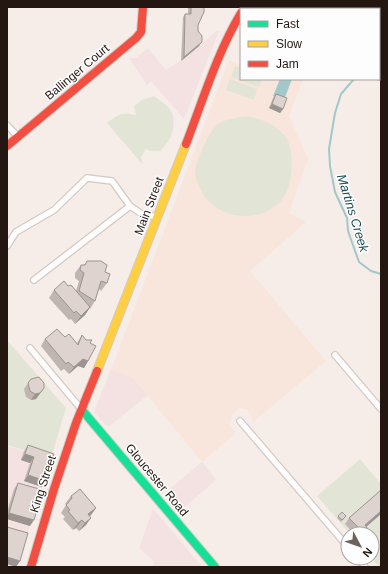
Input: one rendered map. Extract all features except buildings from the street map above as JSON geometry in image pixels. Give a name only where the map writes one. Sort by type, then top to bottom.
[{"type":"main road","name":"Ballinger Court","points":[[7,146],[136,38],[141,32],[143,7]]},
{"type":"main road","name":"Main Street","points":[[82,410],[215,68],[232,28],[240,15]]},
{"type":"main road","name":"King Street","points":[[31,567],[54,489],[76,423],[82,410]]},
{"type":"main road","name":"Gloucester Road","points":[[82,410],[215,567]]},
{"type":"street","points":[[7,125],[18,137]]},
{"type":"street","points":[[7,246],[16,232],[54,210],[87,178],[112,181],[130,206],[142,214],[158,217]]},
{"type":"street","points":[[34,280],[130,206]]},
{"type":"street","points":[[30,348],[82,410]]},
{"type":"street","points":[[334,356],[381,409]]},
{"type":"street","points":[[240,421],[340,538]]},
{"type":"shaded area","points":[[217,31],[219,31],[184,119],[151,81],[147,85],[129,58],[136,58],[148,48],[166,70],[183,59]]},
{"type":"shaded area","points":[[229,60],[240,65],[240,80],[303,80],[289,116],[308,159],[289,213],[306,222],[250,271],[326,361],[253,422],[247,409],[239,408],[232,414],[230,425],[236,433],[202,462],[133,378],[111,370]]},
{"type":"shaded area","points":[[111,369],[133,378],[148,395],[108,427],[94,412]]},
{"type":"shaded area","points":[[7,446],[51,459],[17,567],[7,566]]},
{"type":"shaded area","points":[[202,462],[216,480],[180,511],[165,493]]},
{"type":"shaded area","points":[[153,509],[202,567],[153,567],[154,561],[139,548]]},
{"type":"green space","points":[[235,66],[240,68],[240,80],[262,80],[259,87],[231,77]]},
{"type":"green space","points":[[230,79],[257,89],[254,100],[226,90]]},
{"type":"green space","points":[[154,96],[165,104],[171,111],[174,122],[170,138],[160,151],[150,151],[146,149],[141,157],[143,165],[107,123],[120,114],[136,115],[134,106],[142,100]]},
{"type":"green space","points":[[245,116],[267,122],[277,128],[285,136],[288,142],[292,160],[292,170],[288,189],[280,202],[271,209],[252,216],[231,214],[213,205],[204,195],[195,175],[199,156],[214,128],[223,121]]},
{"type":"green space","points":[[7,340],[66,408],[51,458],[7,445]]},
{"type":"green space","points":[[360,459],[381,484],[380,566],[380,526],[343,526],[317,496]]},
{"type":"water","points":[[280,80],[292,80],[284,100],[273,96]]},
{"type":"waterway","name":"Martins Creek","points":[[353,80],[341,94],[335,113],[329,149],[330,166],[335,192],[347,218],[348,231],[359,262],[371,271],[381,274]]},
{"type":"traffic: fast","points":[[82,410],[215,567]]},
{"type":"traffic: slow","points":[[97,371],[186,144]]},
{"type":"traffic: jam","points":[[7,146],[136,38],[141,32],[143,7]]},
{"type":"traffic: jam","points":[[186,144],[218,60],[232,28],[240,15]]},
{"type":"traffic: jam","points":[[31,567],[54,489],[76,423],[97,371]]}]
